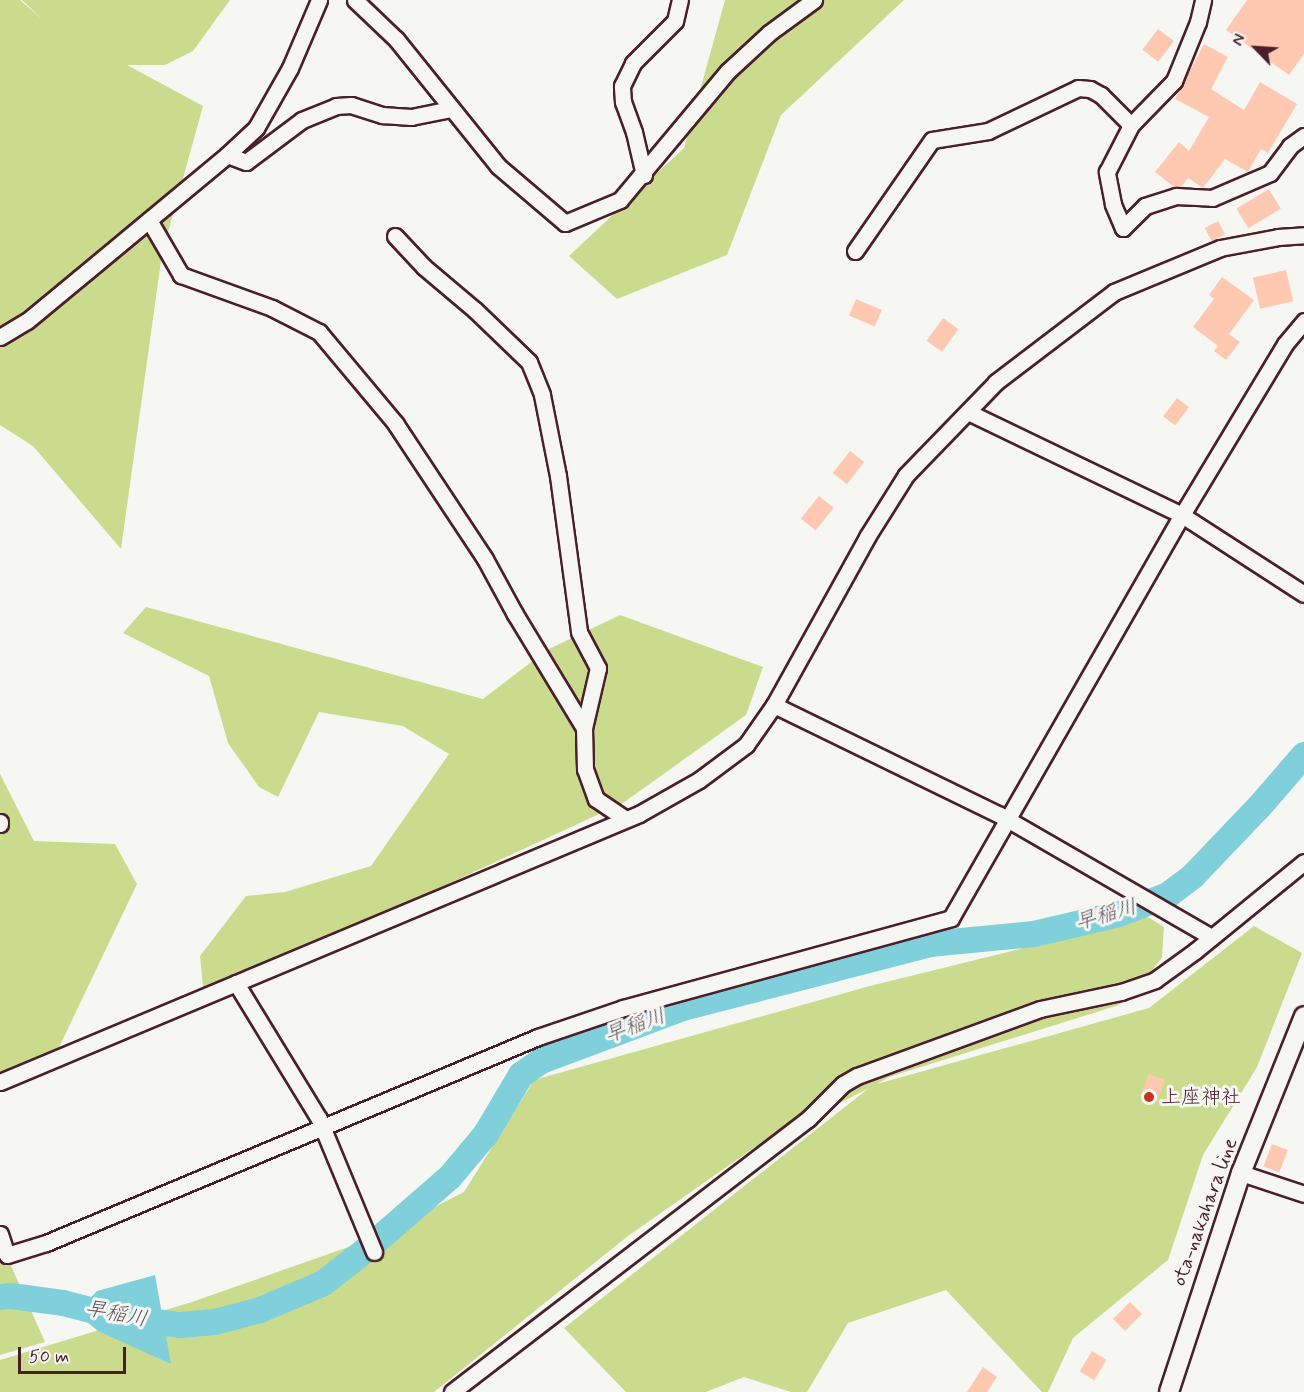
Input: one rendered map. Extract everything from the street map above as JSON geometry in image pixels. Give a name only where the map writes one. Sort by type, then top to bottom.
[{"type":"main road","name":"ota-nakahara line","points":[[1169,1392],[1241,1173],[1304,1017]]},
{"type":"street","points":[[0,337],[27,321],[197,178],[227,156],[256,128],[290,68],[319,0]]},
{"type":"street","points":[[355,0],[396,39],[498,166],[565,223],[620,201],[644,175],[728,71],[769,33],[814,0]]},
{"type":"street","points":[[644,175],[623,102],[622,86],[633,63],[675,21],[680,0]]},
{"type":"street","points":[[1203,0],[1198,22],[1174,81],[1131,125],[1107,172],[1113,204],[1124,228],[1146,206],[1176,196],[1212,198],[1270,173],[1290,146],[1304,136]]},
{"type":"street","points":[[855,251],[932,140],[988,131],[1078,88],[1090,89],[1101,95],[1131,125]]},
{"type":"street","points":[[227,156],[246,162],[302,120],[336,106],[351,105],[382,115],[411,117],[452,109]]},
{"type":"street","points":[[149,220],[181,275],[272,308],[320,332],[395,423],[485,559],[514,614],[585,728]]},
{"type":"street","points":[[0,1082],[624,818],[639,814],[725,762],[747,745],[774,705],[867,537],[906,475],[996,382],[1114,292],[1220,248],[1278,237],[1304,235]]},
{"type":"street","points":[[395,236],[424,267],[475,310],[529,362],[542,395],[558,476],[579,632],[598,668],[585,728],[585,769],[596,799],[624,818]]},
{"type":"street","points":[[0,1234],[7,1255],[46,1243],[538,1037],[623,1008],[951,918],[1182,515],[1285,344],[1304,321]]},
{"type":"street","points":[[968,412],[1182,515],[1304,594]]},
{"type":"street","points":[[774,705],[1006,820],[1211,937]]},
{"type":"street","points":[[452,1392],[808,1119],[843,1084],[857,1076],[1040,1009],[1121,993],[1155,980],[1304,862]]},
{"type":"street","points":[[236,983],[319,1119],[374,1252]]},
{"type":"street","points":[[1241,1173],[1304,1194]]},
{"type":"green space","points":[[0,0],[20,0],[43,20],[22,0],[230,0],[193,51],[165,65],[127,65],[203,106],[162,254],[121,549],[33,446],[0,425]]},
{"type":"green space","points":[[725,0],[904,0],[781,115],[727,255],[617,299],[569,256],[684,148]]},
{"type":"green space","points":[[146,607],[483,699],[547,650],[620,615],[763,667],[746,715],[623,803],[204,997],[200,956],[246,896],[285,892],[371,866],[449,754],[403,726],[319,712],[278,797],[259,787],[228,743],[209,676],[123,633]]},
{"type":"green space","points":[[0,774],[34,841],[115,844],[137,884],[53,1060],[0,1082]]},
{"type":"green space","points":[[1127,904],[1164,927],[1162,957],[1145,981],[1119,1005],[889,1077],[877,1084],[1149,1008],[1254,926],[1302,953],[1257,1067],[1203,1155],[1168,1260],[1073,1338],[1048,1392],[1042,1392],[946,1290],[848,1323],[807,1392],[791,1392],[744,1377],[706,1392],[626,1392],[564,1328],[869,1088],[755,1147],[628,1236],[434,1392],[0,1392],[0,1360],[192,1302],[374,1238],[464,1192],[534,1080],[870,986],[1020,949]]},
{"type":"green space","points":[[0,1241],[45,1342],[0,1355]]},
{"type":"water","points":[[155,1275],[171,1364],[98,1331],[76,1313],[97,1291]]},
{"type":"building","points":[[1247,0],[1304,0],[1304,54],[1289,75],[1226,30]]},
{"type":"building","points":[[1158,29],[1174,41],[1158,62],[1142,50]]},
{"type":"building","points":[[1204,44],[1228,57],[1211,89],[1244,110],[1260,82],[1297,104],[1268,153],[1261,149],[1248,172],[1225,159],[1203,188],[1188,178],[1181,187],[1174,187],[1155,172],[1179,142],[1189,151],[1209,117],[1175,99]]},
{"type":"building","points":[[1269,189],[1281,209],[1248,228],[1236,209]]},
{"type":"building","points":[[1218,221],[1225,234],[1212,241],[1205,228]]},
{"type":"building","points":[[1286,270],[1293,301],[1260,309],[1253,278]]},
{"type":"building","points":[[1222,277],[1254,300],[1229,334],[1240,342],[1226,360],[1214,351],[1218,346],[1193,327],[1214,299],[1209,295]]},
{"type":"building","points":[[856,299],[882,310],[875,327],[849,316]]},
{"type":"building","points":[[943,318],[958,329],[942,352],[927,341]]},
{"type":"building","points":[[1177,398],[1189,407],[1175,425],[1163,416]]},
{"type":"building","points":[[850,451],[864,462],[847,484],[833,473]]},
{"type":"building","points":[[819,496],[834,508],[816,530],[801,519]]},
{"type":"building","points":[[1149,1074],[1165,1080],[1156,1102],[1140,1096]]},
{"type":"building","points":[[1272,1144],[1288,1150],[1279,1172],[1263,1166]]},
{"type":"building","points":[[1130,1302],[1142,1314],[1125,1331],[1113,1319]]},
{"type":"building","points":[[1092,1351],[1107,1360],[1094,1380],[1080,1372]]},
{"type":"building","points":[[983,1367],[997,1377],[987,1392],[967,1392]]},
{"type":"waterway","name":"早稲川","points":[[0,1297],[11,1296],[63,1303],[118,1317],[180,1325],[215,1322],[260,1310],[322,1284],[366,1250],[450,1177],[486,1134],[521,1075],[541,1061],[683,1008],[930,944],[1034,934],[1119,914],[1168,895],[1193,876],[1259,807],[1304,755]]},
{"type":"place","name":"上座神社","points":[[1149,1097]]}]
